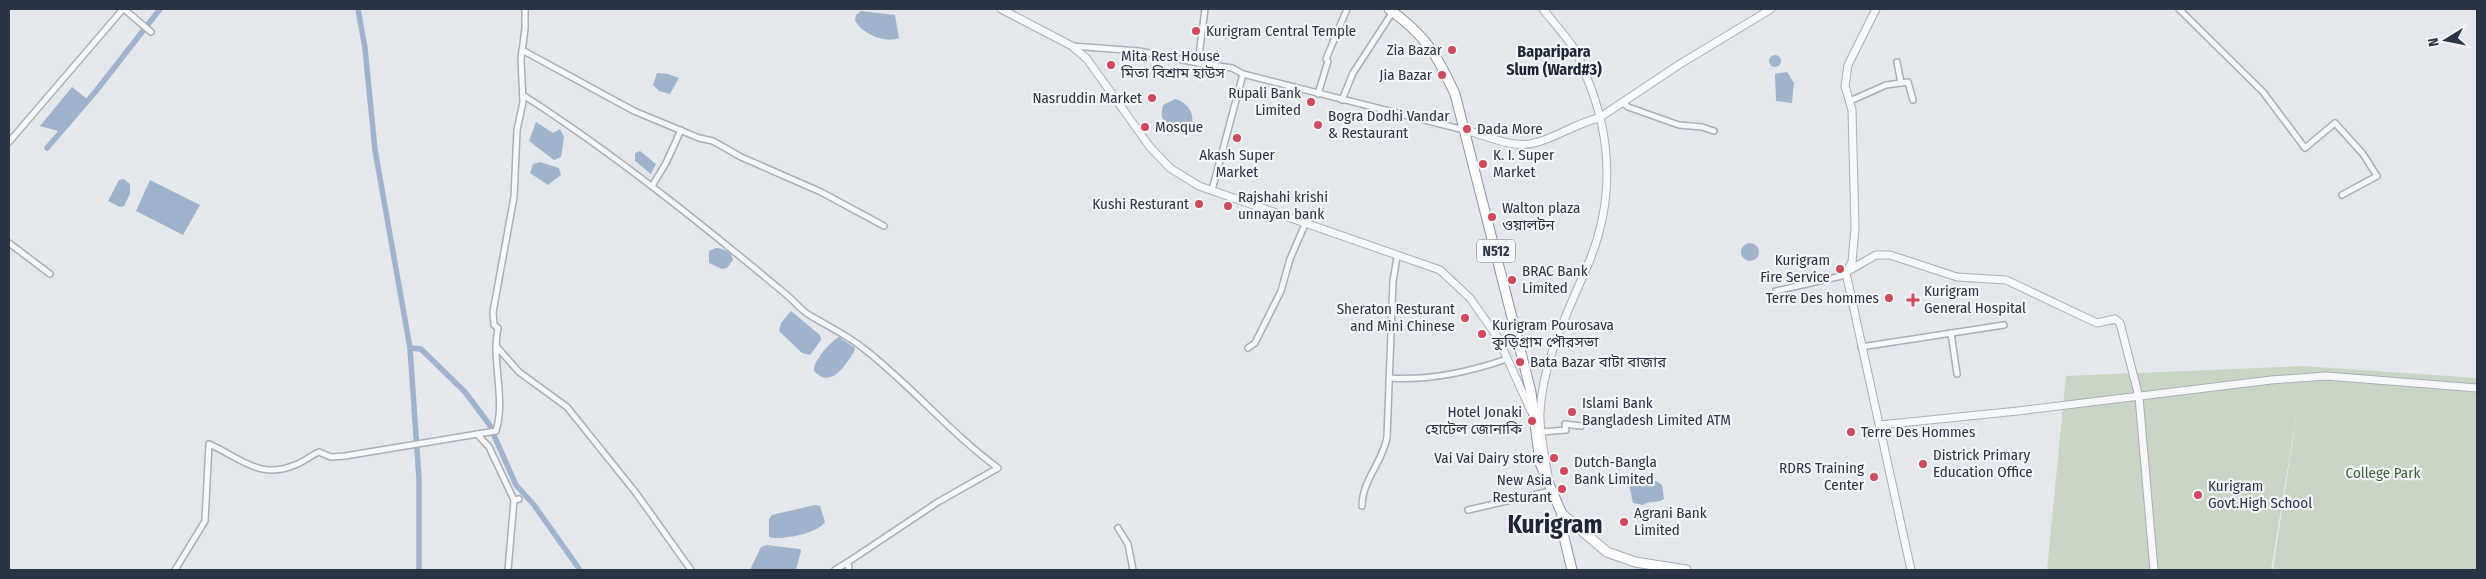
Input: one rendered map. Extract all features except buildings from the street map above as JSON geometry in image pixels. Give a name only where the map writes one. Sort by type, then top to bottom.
[{"type":"main road","name":"N512","points":[[1393,10],[1416,29],[1440,61],[1455,94],[1531,392],[1532,414],[1540,463],[1550,491],[1562,514]]},
{"type":"main road","points":[[1562,514],[1562,529],[1572,570]]},
{"type":"main road","points":[[1562,514],[1606,552],[1635,562],[1686,570]]},
{"type":"street","points":[[9,142],[124,9],[151,32]]},
{"type":"street","points":[[175,570],[205,521],[209,444],[264,472],[277,471],[294,466],[319,452],[331,457],[345,456],[496,431],[500,407],[496,346],[498,328],[494,325],[493,320],[494,300],[514,197],[515,152],[523,102],[522,50],[525,9]]},
{"type":"street","points":[[1001,9],[1072,46],[1100,75],[1126,116],[1150,148],[1170,168],[1199,186],[1440,270],[1470,298],[1498,338],[1532,414]]},
{"type":"street","points":[[1198,63],[1205,9]]},
{"type":"street","points":[[1318,94],[1328,61],[1326,59],[1347,9]]},
{"type":"street","points":[[1468,510],[1550,491],[1540,412],[1551,354],[1590,260],[1606,200],[1608,164],[1606,142],[1596,100],[1576,52],[1542,9]]},
{"type":"street","points":[[1072,46],[1139,51],[1232,68],[1243,74],[1318,94],[1510,142],[1532,144],[1586,121],[1599,118],[1771,9]]},
{"type":"street","points":[[1876,9],[1848,66],[1845,86],[1852,110],[1855,228],[1852,262],[1846,274],[1911,570]]},
{"type":"street","points":[[2179,9],[2263,92],[2305,148],[2335,123],[2363,154],[2377,176],[2342,195]]},
{"type":"street","points":[[1342,100],[1353,74],[1393,10]]},
{"type":"street","points":[[522,50],[634,111],[698,138],[713,141],[741,157],[821,192],[884,226]]},
{"type":"street","points":[[1897,62],[1901,83]]},
{"type":"street","points":[[1212,190],[1243,74]]},
{"type":"street","points":[[1850,101],[1886,85],[1908,82],[1913,100]]},
{"type":"street","points":[[522,95],[581,134],[652,186],[788,296],[809,316],[831,326],[863,347],[951,430],[998,468],[938,502],[836,570]]},
{"type":"street","points":[[1622,102],[1628,107],[1679,125],[1702,127],[1714,131]]},
{"type":"street","points":[[652,186],[666,163],[681,130]]},
{"type":"street","points":[[1248,348],[1255,343],[1280,291],[1290,259],[1306,222]]},
{"type":"street","points":[[9,243],[50,274]]},
{"type":"street","points":[[1776,291],[1846,274],[1876,255],[1890,255],[1957,277],[2006,280],[2097,323],[2115,319],[2120,323],[2139,397],[2154,570]]},
{"type":"street","points":[[1362,506],[1364,486],[1385,448],[1390,378],[1393,281],[1397,256]]},
{"type":"street","points":[[1861,347],[2004,325]]},
{"type":"street","points":[[1951,333],[1957,374]]},
{"type":"street","points":[[496,346],[519,372],[567,407],[636,493],[691,570]]},
{"type":"street","points":[[1390,378],[1408,380],[1456,374],[1507,359]]},
{"type":"street","points":[[1880,425],[2139,397],[2271,380],[2326,376],[2477,388]]},
{"type":"street","points":[[1542,432],[1566,430],[1565,424],[1582,426]]},
{"type":"street","points":[[477,434],[489,446],[516,499],[508,570]]},
{"type":"street","points":[[1118,528],[1128,544],[1133,570]]},
{"type":"street","points":[[848,562],[849,570]]},
{"type":"green space","name":"College Park","points":[[2303,366],[2477,378],[2477,570],[2273,570],[2299,399],[2271,570],[2047,570],[2066,376]]},
{"type":"water","points":[[861,11],[895,15],[899,38],[887,40],[874,36],[862,29],[855,20],[856,15]]},
{"type":"water","points":[[1775,55],[1781,61],[1775,67],[1769,61]]},
{"type":"water","points":[[1787,72],[1794,83],[1792,103],[1776,101],[1775,74]]},
{"type":"water","points":[[657,73],[679,78],[670,94],[659,91],[653,85]]},
{"type":"water","points":[[72,87],[87,99],[62,132],[40,126]]},
{"type":"water","points":[[1175,99],[1189,109],[1192,117],[1191,125],[1170,124],[1164,121],[1162,115],[1163,105]]},
{"type":"water","points":[[536,122],[553,133],[560,129],[564,137],[561,157],[554,160],[529,141]]},
{"type":"water","points":[[640,151],[656,164],[651,174],[635,161],[635,153]]},
{"type":"water","points":[[540,162],[559,168],[561,175],[548,185],[530,173],[533,164]]},
{"type":"water","points":[[124,179],[130,184],[130,194],[124,206],[120,207],[108,201],[119,180]]},
{"type":"water","points":[[150,180],[200,205],[183,235],[136,211]]},
{"type":"water","points":[[1746,243],[1754,243],[1759,248],[1757,259],[1746,261],[1741,256],[1741,248]]},
{"type":"water","points":[[716,248],[731,254],[733,260],[727,268],[722,269],[709,263],[709,251]]},
{"type":"water","points":[[791,311],[820,335],[821,340],[810,355],[802,353],[779,331],[781,323]]},
{"type":"water","points":[[839,337],[855,348],[854,352],[837,374],[826,378],[820,376],[814,371],[816,362],[827,347]]},
{"type":"water","points":[[1635,481],[1656,481],[1662,485],[1664,499],[1643,505],[1633,503],[1629,485]]},
{"type":"water","points":[[815,505],[820,506],[825,522],[821,526],[808,533],[799,535],[782,538],[769,537],[769,519],[772,515]]},
{"type":"water","points":[[767,545],[800,549],[796,570],[750,570],[761,547]]},
{"type":"waterway","points":[[47,148],[96,91],[160,9]]},
{"type":"waterway","points":[[358,9],[365,48],[375,150],[410,348],[419,479],[419,570]]},
{"type":"waterway","points":[[410,348],[421,349],[465,392],[489,424],[516,485],[534,505],[580,570]]},
{"type":"place","name":"Kurigram Central Temple","points":[[1196,31]]},
{"type":"place","name":"Zia Bazar","points":[[1452,50]]},
{"type":"place","name":"Mita Rest House মিতা বিশ্রাম হাউস","points":[[1111,65]]},
{"type":"place","name":"Jia Bazar","points":[[1442,75]]},
{"type":"place","name":"Nasruddin Market","points":[[1152,98]]},
{"type":"place","name":"Rupali Bank Limited","points":[[1311,102]]},
{"type":"place","name":"Bogra Dodhi Vandar & Restaurant","points":[[1318,125]]},
{"type":"place","name":"Mosque","points":[[1145,127]]},
{"type":"place","name":"Dada More","points":[[1467,129]]},
{"type":"place","name":"Akash Super Market","points":[[1237,138]]},
{"type":"place","name":"K. I. Super Market","points":[[1483,164]]},
{"type":"place","name":"Kushi Resturant","points":[[1199,204]]},
{"type":"place","name":"Rajshahi krishi unnayan bank","points":[[1228,206]]},
{"type":"place","name":"Walton plaza ওয়ালটন","points":[[1492,217]]},
{"type":"place","name":"Kurigram Fire Service","points":[[1840,269]]},
{"type":"place","name":"BRAC Bank Limited","points":[[1512,280]]},
{"type":"place","name":"Terre Des hommes","points":[[1889,298]]},
{"type":"place","name":"Kurigram General Hospital","points":[[1913,300]]},
{"type":"place","name":"Sheraton Resturant and Mini Chinese","points":[[1465,318]]},
{"type":"place","name":"Kurigram Pourosava কুড়িগ্রাম পৌরসভা","points":[[1482,334]]},
{"type":"place","name":"Bata Bazar বাটা বাজার","points":[[1520,362]]},
{"type":"place","name":"Islami Bank Bangladesh Limited ATM","points":[[1572,412]]},
{"type":"place","name":"Hotel Jonaki হোটেল জোনাকি","points":[[1532,421]]},
{"type":"place","name":"Terre Des Hommes","points":[[1851,432]]},
{"type":"place","name":"Vai Vai Dairy store","points":[[1554,458]]},
{"type":"place","name":"Districk Primary Education Office","points":[[1923,464]]},
{"type":"place","name":"Dutch-Bangla Bank Limited","points":[[1564,471]]},
{"type":"place","name":"RDRS Training Center","points":[[1874,477]]},
{"type":"place","name":"New Asia Resturant","points":[[1562,489]]},
{"type":"place","name":"Kurigram Govt.High School","points":[[2198,495]]},
{"type":"place","name":"Agrani Bank Limited","points":[[1624,522]]},
{"type":"district","name":"Baparipara Slum (Ward#3)","points":[[1554,60]]},
{"type":"district","name":"Kurigram","points":[[1555,525]]}]
